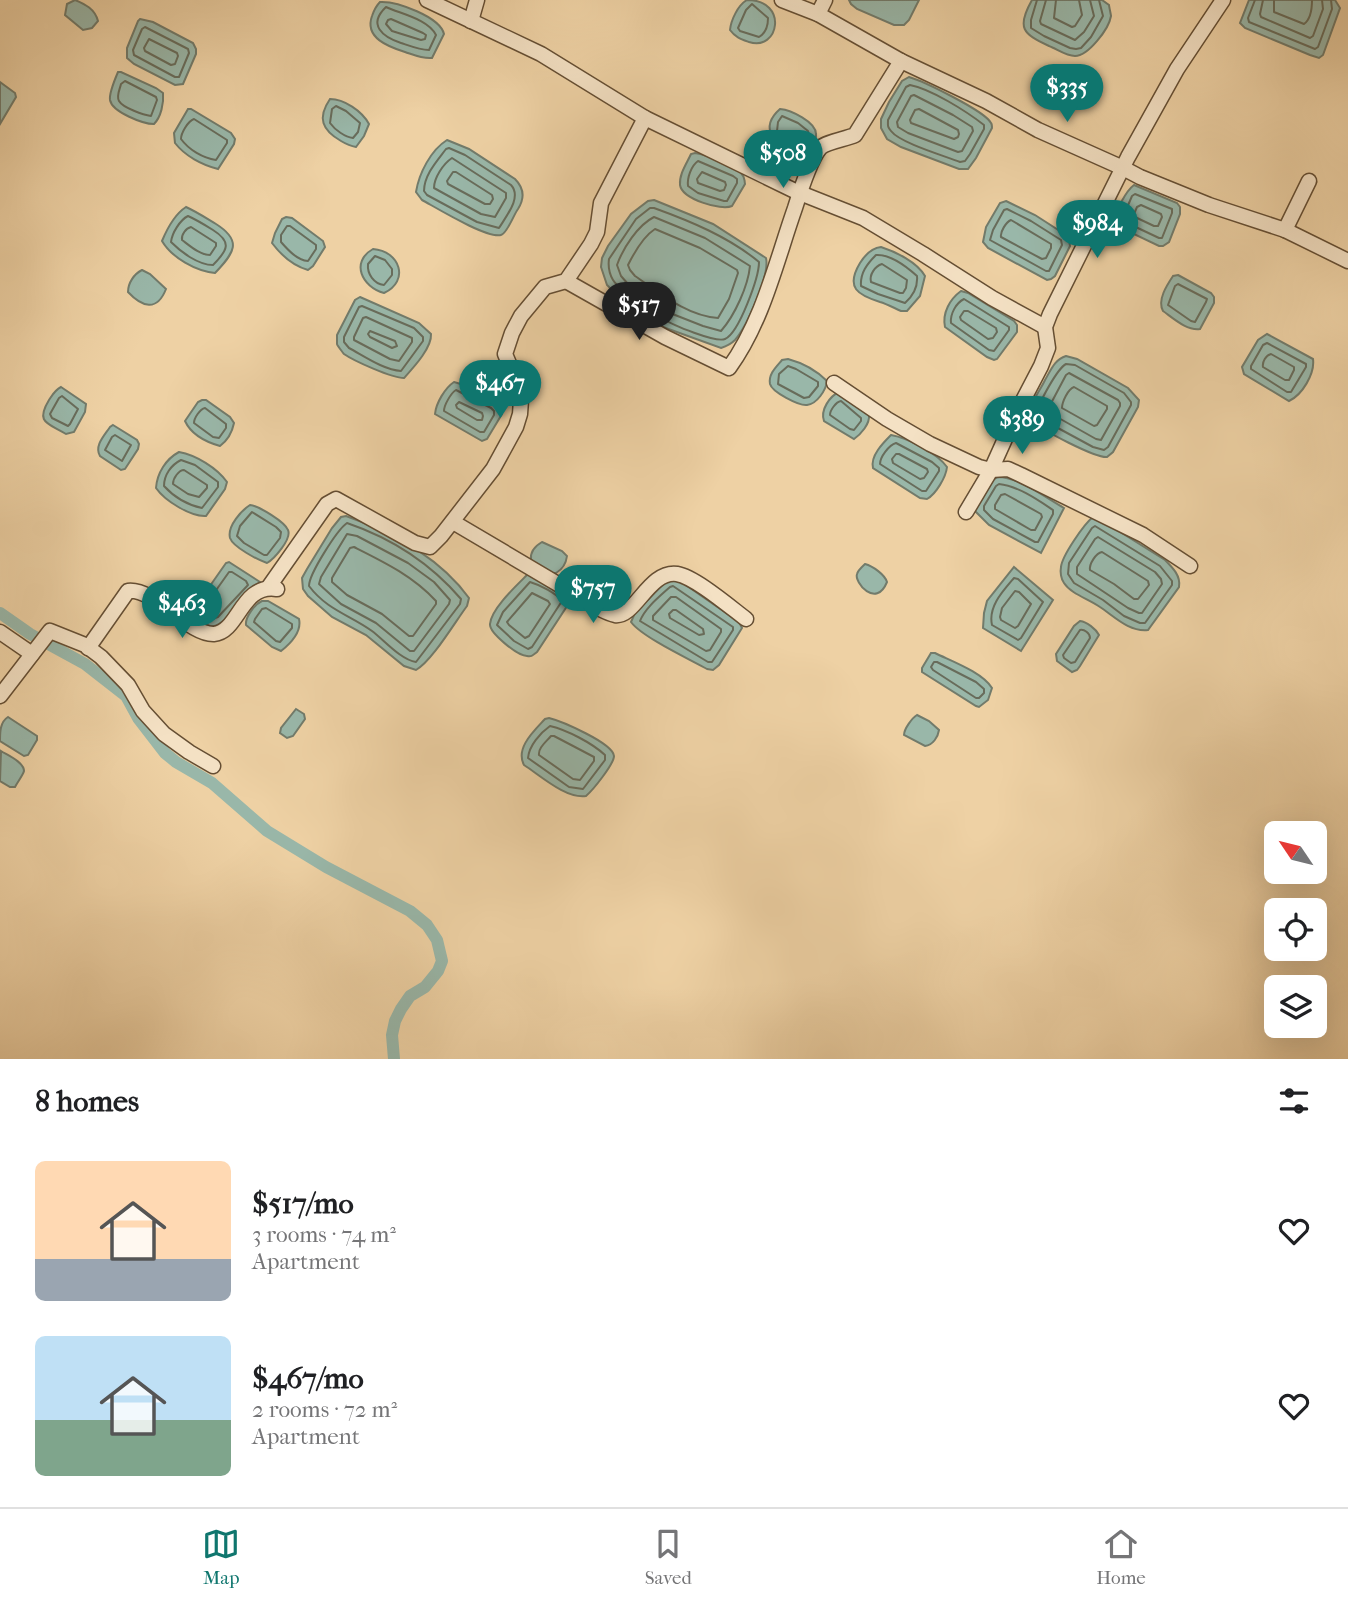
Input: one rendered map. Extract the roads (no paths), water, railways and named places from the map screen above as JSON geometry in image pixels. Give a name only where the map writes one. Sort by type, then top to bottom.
[{"type":"street","points":[[427,0],[541,54],[645,118],[800,193],[863,218],[992,298],[1045,327]]},
{"type":"street","points":[[471,21],[477,0]]},
{"type":"street","points":[[782,0],[818,14],[901,61],[986,101],[1038,130],[1209,205],[1285,230],[1348,261]]},
{"type":"street","points":[[818,14],[825,0]]},
{"type":"street","points":[[966,512],[991,470],[1041,366],[1048,348],[1045,327],[1058,296],[1128,157],[1177,69],[1223,0]]},
{"type":"street","points":[[566,281],[664,337],[729,368],[752,330],[815,156],[822,145],[855,135],[901,61]]},
{"type":"street","points":[[89,648],[128,591],[134,590],[147,595],[205,633],[219,633],[252,596],[272,589],[327,504],[336,499],[415,543],[430,547],[435,543],[493,469],[516,427],[521,400],[519,387],[505,354],[520,316],[545,287],[566,281],[591,244],[597,232],[601,203],[645,118]]},
{"type":"street","points":[[1285,230],[1309,181]]},
{"type":"street","points":[[834,383],[930,444],[979,467],[1008,470],[1021,475],[1143,536],[1190,566]]},
{"type":"street","points":[[453,522],[600,609],[617,615],[622,614],[666,574],[679,575],[692,581],[746,619]]},
{"type":"street","points":[[0,696],[50,631],[89,648],[101,657],[128,685],[143,711],[164,734],[213,766]]},
{"type":"street","points":[[0,632],[34,652]]},
{"type":"water","points":[[75,0],[95,13],[98,21],[92,28],[83,30],[65,15],[67,4]]},
{"type":"water","points":[[747,0],[760,2],[769,8],[774,16],[773,33],[767,40],[749,42],[730,30],[736,13]]},
{"type":"water","points":[[849,0],[919,0],[904,25],[894,25],[857,9]]},
{"type":"water","points":[[1032,0],[1102,0],[1109,5],[1111,16],[1092,47],[1080,55],[1072,56],[1028,34],[1023,24]]},
{"type":"water","points":[[1249,0],[1335,0],[1340,8],[1323,55],[1319,58],[1310,55],[1245,28],[1240,23]]},
{"type":"water","points":[[380,2],[417,11],[441,28],[444,34],[432,58],[392,47],[375,36],[370,24]]},
{"type":"water","points":[[140,19],[153,22],[193,43],[196,54],[183,84],[175,85],[127,58],[127,48]]},
{"type":"water","points":[[118,72],[163,93],[162,110],[154,124],[129,116],[112,104],[110,94]]},
{"type":"water","points":[[909,77],[966,104],[991,123],[992,128],[968,169],[959,169],[887,139],[881,128],[881,119],[902,81]]},
{"type":"water","points":[[0,82],[15,93],[16,97],[0,124]]},
{"type":"water","points":[[330,99],[352,107],[369,124],[356,147],[341,141],[326,128],[323,118]]},
{"type":"water","points":[[188,109],[231,133],[235,139],[218,169],[194,159],[175,143],[174,133]]},
{"type":"water","points":[[780,109],[802,117],[815,130],[815,139],[805,153],[772,136],[771,121]]},
{"type":"water","points":[[447,140],[469,149],[515,179],[520,186],[522,201],[503,234],[494,235],[473,228],[422,200],[416,192],[427,163]]},
{"type":"water","points":[[691,154],[726,163],[743,176],[745,184],[732,206],[720,207],[703,203],[682,190],[682,173]]},
{"type":"water","points":[[1134,185],[1177,203],[1180,207],[1169,242],[1163,246],[1116,224],[1115,217],[1119,207]]},
{"type":"water","points":[[654,200],[713,224],[766,258],[765,276],[751,312],[740,333],[727,346],[721,348],[663,327],[618,296],[607,285],[601,267],[608,246],[631,214],[648,201]]},
{"type":"water","points":[[1006,201],[1035,215],[1066,235],[1069,240],[1070,246],[1051,279],[1047,280],[988,248],[983,242],[986,227],[1000,203]]},
{"type":"water","points":[[186,207],[224,230],[233,242],[231,253],[215,273],[185,263],[162,241],[175,218]]},
{"type":"water","points":[[292,218],[323,241],[325,247],[308,270],[288,260],[272,243],[282,219]]},
{"type":"water","points":[[881,247],[912,262],[925,276],[920,296],[907,311],[865,296],[856,289],[854,279],[862,260],[872,250]]},
{"type":"water","points":[[373,249],[390,255],[398,267],[397,281],[384,293],[370,285],[362,274],[362,261]]},
{"type":"water","points":[[142,270],[166,289],[154,304],[144,304],[128,292],[132,279]]},
{"type":"water","points":[[1178,275],[1214,297],[1214,303],[1200,329],[1185,326],[1161,307],[1164,293],[1173,276]]},
{"type":"water","points":[[961,291],[1017,325],[1017,332],[997,359],[987,357],[945,327],[948,307]]},
{"type":"water","points":[[360,297],[419,323],[431,334],[425,351],[404,378],[356,361],[344,354],[337,345],[337,335],[355,300]]},
{"type":"water","points":[[1267,334],[1313,359],[1307,383],[1299,394],[1289,401],[1244,374],[1242,367],[1258,340]]},
{"type":"water","points":[[1066,356],[1077,359],[1128,388],[1139,400],[1138,407],[1113,452],[1107,457],[1069,443],[1046,431],[1034,420],[1031,406],[1034,399],[1053,366]]},
{"type":"water","points":[[788,359],[809,367],[827,381],[820,396],[811,404],[803,405],[792,401],[770,384],[773,370],[782,360]]},
{"type":"water","points":[[454,382],[482,394],[500,408],[502,414],[487,439],[482,441],[435,414],[442,396]]},
{"type":"water","points":[[61,387],[86,404],[85,412],[74,432],[66,434],[43,418],[49,400]]},
{"type":"water","points":[[839,392],[869,415],[868,422],[854,439],[824,421],[823,412],[827,404]]},
{"type":"water","points":[[202,400],[230,417],[234,423],[229,436],[220,446],[199,437],[185,421]]},
{"type":"water","points":[[113,425],[139,444],[125,469],[121,470],[98,452],[100,441]]},
{"type":"water","points":[[891,435],[922,447],[947,467],[940,485],[927,499],[920,498],[873,468],[875,454]]},
{"type":"water","points":[[179,452],[206,463],[227,482],[206,516],[193,514],[179,507],[156,488],[163,467]]},
{"type":"water","points":[[998,477],[1015,480],[1064,508],[1041,553],[989,525],[974,510],[991,481]]},
{"type":"water","points":[[250,505],[271,515],[288,530],[285,543],[267,563],[241,549],[230,538],[233,524],[239,514]]},
{"type":"water","points":[[346,516],[381,530],[414,548],[444,571],[469,598],[467,606],[443,641],[416,670],[404,666],[366,635],[332,617],[303,589],[302,578],[307,569],[332,528],[341,517]]},
{"type":"water","points":[[1093,517],[1165,560],[1178,576],[1179,587],[1148,630],[1135,629],[1122,623],[1071,590],[1063,581],[1062,562],[1079,533]]},
{"type":"water","points":[[542,542],[567,556],[564,566],[556,573],[551,573],[531,560],[531,554]]},
{"type":"water","points":[[229,562],[260,582],[228,617],[215,626],[210,626],[191,613]]},
{"type":"water","points":[[865,564],[878,571],[887,582],[877,593],[867,591],[857,578],[859,570]]},
{"type":"water","points":[[1014,567],[1053,600],[1021,651],[983,628],[987,601]]},
{"type":"water","points":[[527,575],[571,600],[532,656],[523,655],[505,643],[494,633],[490,624],[500,605]]},
{"type":"water","points":[[667,580],[680,581],[739,622],[742,628],[713,670],[655,641],[631,622],[635,613]]},
{"type":"water","points":[[262,601],[268,601],[299,619],[297,633],[281,651],[272,647],[246,625],[251,611]]},
{"type":"water","points":[[1080,621],[1091,626],[1099,635],[1080,666],[1072,672],[1057,661],[1056,654]]},
{"type":"water","points":[[931,653],[957,663],[981,677],[992,688],[988,700],[979,707],[976,706],[922,672]]},
{"type":"water","points":[[296,709],[304,714],[305,719],[293,736],[287,738],[280,733],[281,728]]},
{"type":"water","points":[[917,715],[939,730],[935,740],[925,746],[904,735]]},
{"type":"water","points":[[8,717],[37,736],[28,755],[24,756],[0,741],[2,724]]},
{"type":"water","points":[[549,718],[596,739],[614,756],[607,771],[586,796],[562,790],[524,765],[522,752],[527,740],[545,719]]},
{"type":"water","points":[[1,751],[23,768],[15,787],[0,781]]},
{"type":"waterway","points":[[0,613],[30,634],[85,664],[126,696],[138,718],[165,753],[212,783],[267,831],[326,867],[410,911],[427,925],[437,940],[442,961],[438,971],[425,987],[410,996],[395,1021],[392,1035],[394,1059]]}]
